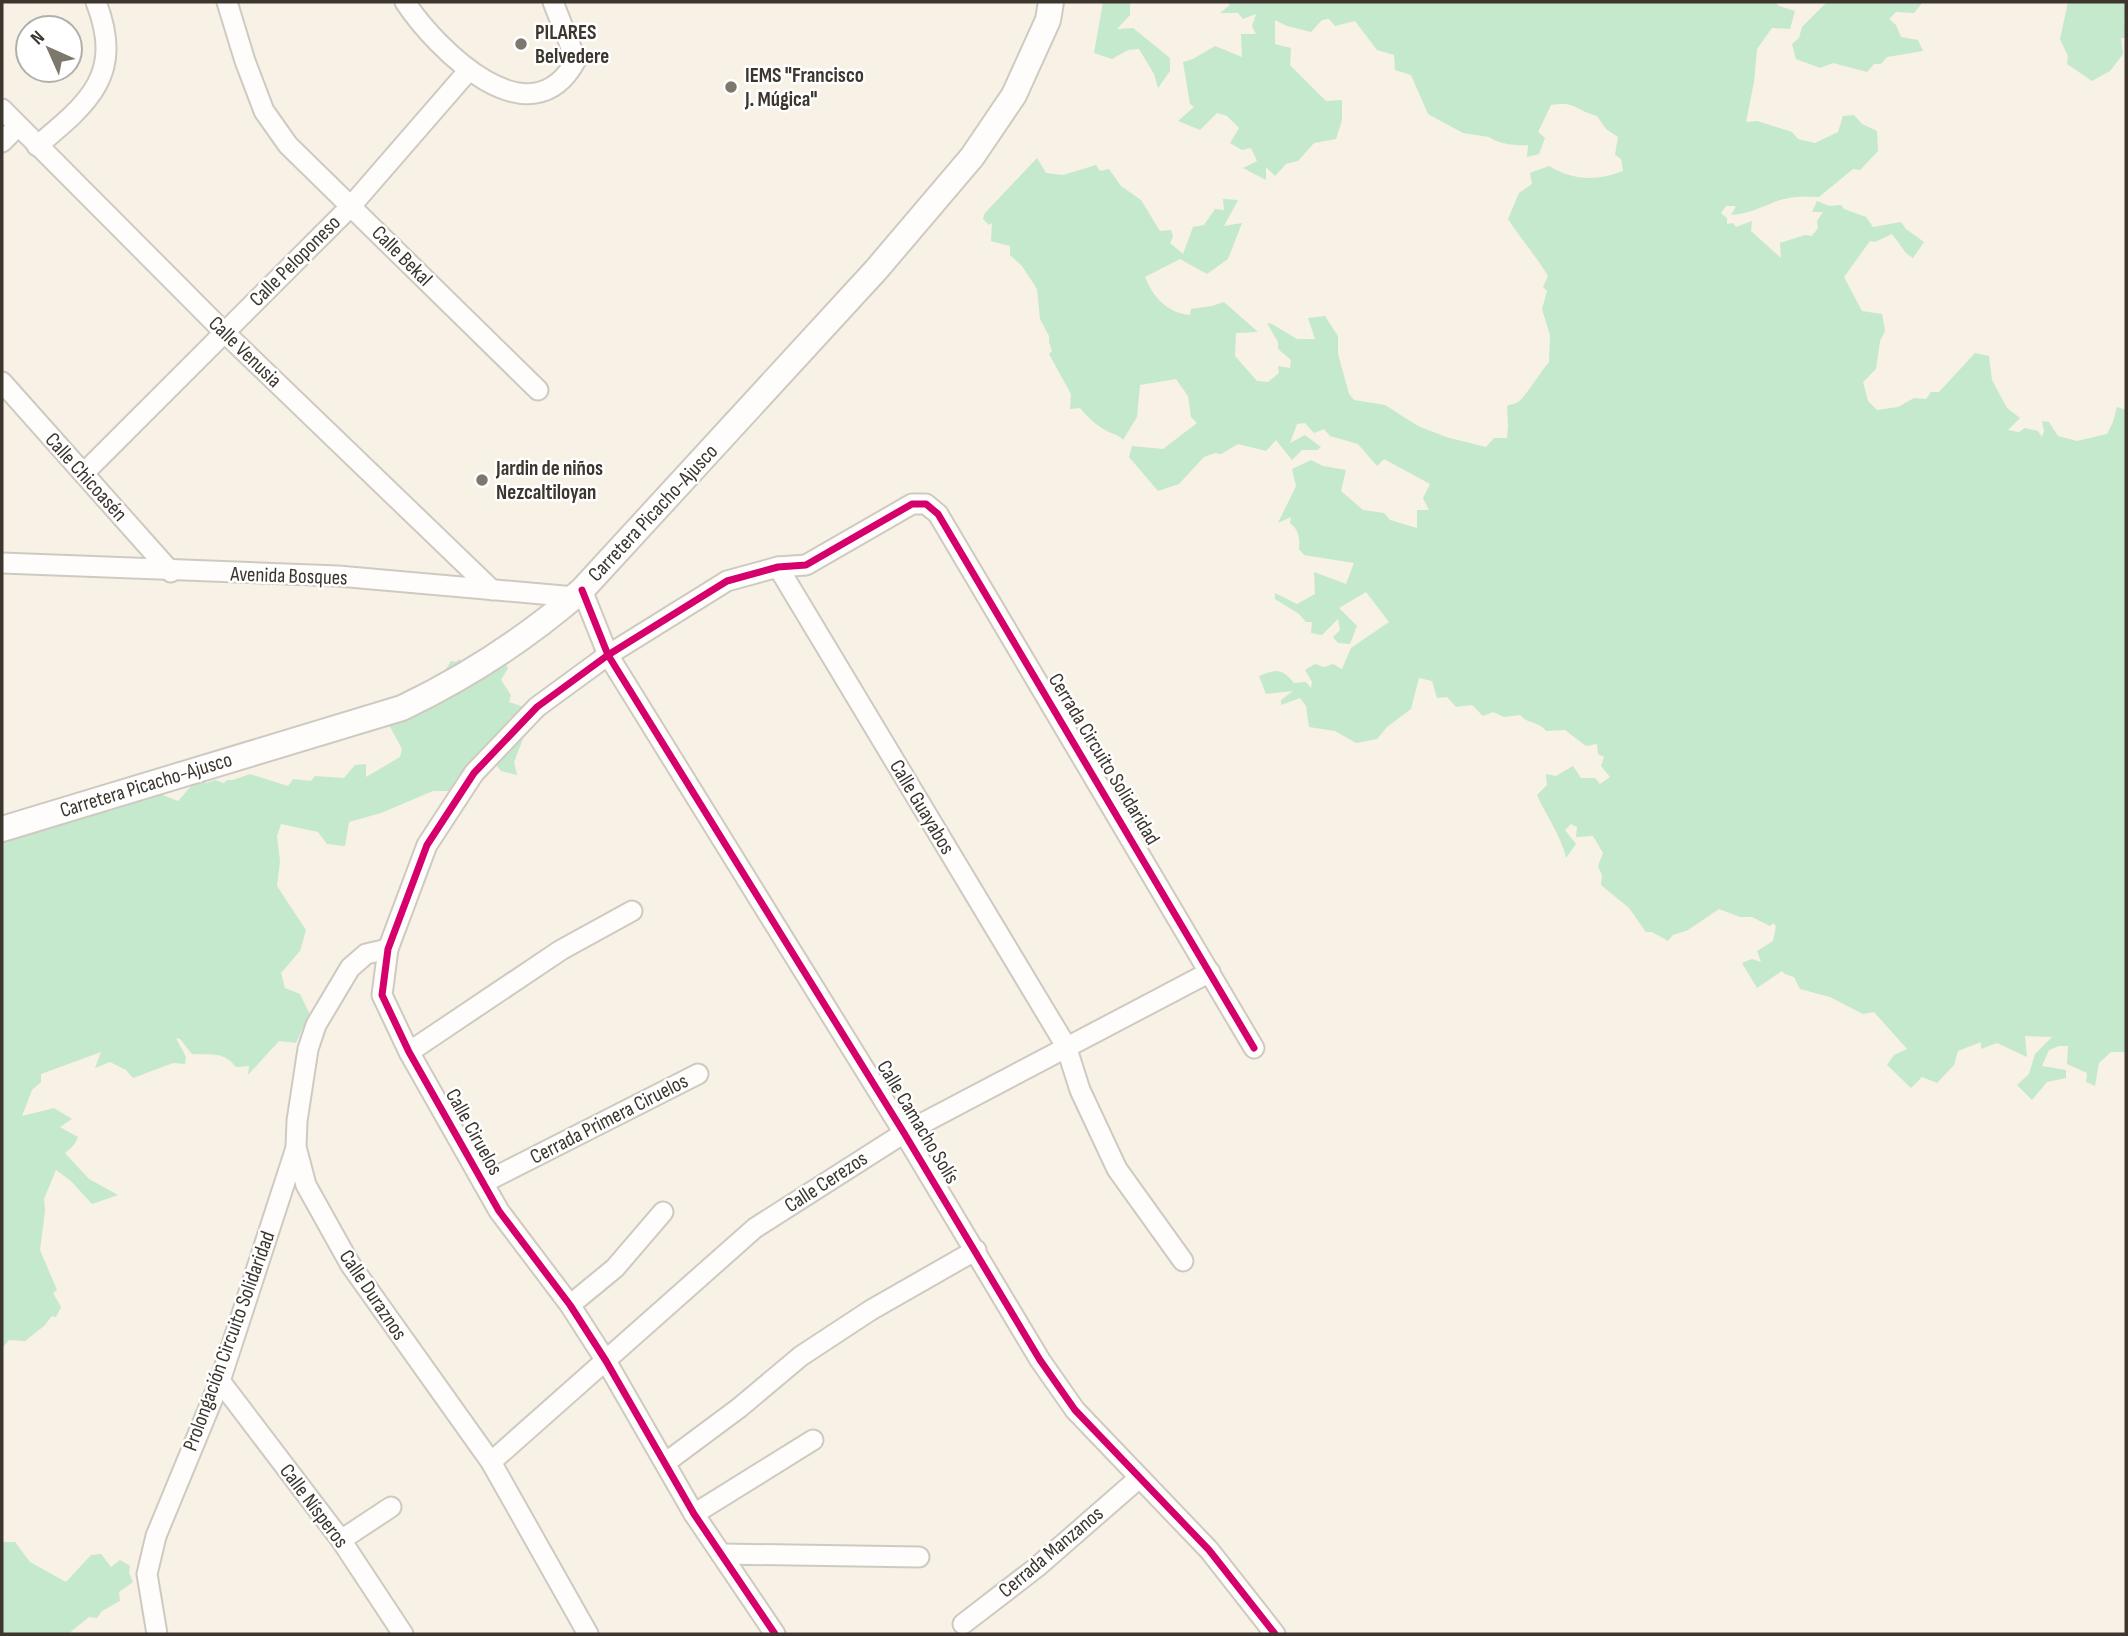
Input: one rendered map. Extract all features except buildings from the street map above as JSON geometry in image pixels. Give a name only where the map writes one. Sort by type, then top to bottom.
[{"type":"main road","name":"Carretera Picacho-Ajusco","points":[[2,829],[402,708],[444,688],[493,658],[578,594],[876,270],[972,157],[1014,95],[1048,20],[1051,2]]},
{"type":"street","points":[[37,146],[72,117],[102,77],[107,50],[103,22],[96,2]]},
{"type":"street","name":"Calle Bekal","points":[[227,2],[264,111],[288,145],[538,390]]},
{"type":"street","points":[[405,2],[449,54],[469,70],[499,89],[531,93],[547,89],[566,77],[576,60],[553,2]]},
{"type":"street","name":"Calle Peloponeso","points":[[84,473],[351,206],[469,70]]},
{"type":"street","name":"Calle Venusia","points":[[2,109],[224,332],[492,590]]},
{"type":"street","points":[[2,142],[18,126]]},
{"type":"street","name":"Calle Chicoasén","points":[[2,382],[170,572]]},
{"type":"street","name":"Calle Ciruelos","points":[[775,1634],[694,1514],[606,1361],[570,1305],[499,1211],[409,1052],[382,999],[388,949],[427,845],[474,773],[537,707],[608,655],[727,581],[778,568],[806,565],[912,504]]},
{"type":"street","name":"Cerrada Circuito Solidaridad","points":[[912,504],[926,504],[938,514],[1254,1048]]},
{"type":"street","name":"Avenida Bosques","points":[[2,564],[338,576],[492,590],[578,594]]},
{"type":"street","name":"Calle Guayabos","points":[[778,568],[1066,1046],[1080,1090],[1117,1169],[1183,1261]]},
{"type":"street","name":"Calle Camacho Solís","points":[[578,594],[608,655],[976,1250],[1018,1327],[1075,1410],[1138,1479],[1209,1550],[1275,1634]]},
{"type":"street","points":[[409,1052],[561,950],[632,911]]},
{"type":"street","name":"Calle Duraznos","points":[[388,949],[366,954],[350,968],[316,1025],[299,1094],[296,1147],[306,1185],[350,1264],[491,1462],[587,1634]]},
{"type":"street","name":"Calle Cerezos","points":[[491,1462],[755,1228],[904,1133],[1210,972]]},
{"type":"street","name":"Cerrada Primera Ciruelos","points":[[483,1182],[698,1074]]},
{"type":"street","name":"Prolongación Circuito Solidaridad","points":[[157,1634],[147,1574],[156,1536],[220,1381],[296,1147]]},
{"type":"street","points":[[570,1305],[615,1268],[663,1213]]},
{"type":"street","points":[[665,1463],[739,1408],[801,1356],[871,1310],[976,1250]]},
{"type":"street","name":"Calle Nísperos","points":[[220,1381],[341,1540],[403,1634]]},
{"type":"street","points":[[694,1514],[813,1440]]},
{"type":"street","name":"Cerrada Manzanos","points":[[963,1625],[1037,1567],[1138,1479]]},
{"type":"street","points":[[341,1540],[391,1507]]},
{"type":"street","points":[[721,1554],[919,1557]]},
{"type":"green space","points":[[1103,2],[1130,2],[1130,15],[1117,29],[1133,28],[1170,58],[1170,71],[1158,88],[1154,74],[1139,49],[1128,50],[1112,59],[1094,53]]},
{"type":"green space","points":[[1227,2],[1775,2],[1795,11],[1790,29],[1772,28],[1757,49],[1746,122],[1757,121],[1792,132],[1798,139],[1815,143],[1838,132],[1843,116],[1854,115],[1862,124],[1877,131],[1878,151],[1860,170],[1853,169],[1819,197],[1785,199],[1731,215],[1736,206],[1726,206],[1721,213],[1727,218],[1727,224],[1733,223],[1736,227],[1752,221],[1751,231],[1781,258],[1780,243],[1805,235],[1812,236],[1818,228],[1817,221],[1823,212],[1812,212],[1817,201],[1829,206],[1841,205],[1844,209],[1866,217],[1873,227],[1901,222],[1924,242],[1913,258],[1892,234],[1875,242],[1870,241],[1844,277],[1862,311],[1882,314],[1885,331],[1880,341],[1876,369],[1863,382],[1868,401],[1877,410],[1898,407],[1914,398],[1926,399],[1931,392],[1939,392],[1975,353],[1989,356],[1992,380],[2007,408],[2020,418],[2008,430],[2019,432],[2025,428],[2038,431],[2042,437],[2042,421],[2049,422],[2058,436],[2077,441],[2107,434],[2117,407],[2126,410],[2126,1052],[2111,1052],[2099,1063],[2095,1086],[2086,1082],[2087,1073],[2067,1064],[2068,1046],[2059,1046],[2049,1050],[2042,1066],[2066,1070],[2066,1078],[2047,1082],[2032,1100],[2017,1085],[2029,1074],[2035,1054],[2052,1037],[2025,1036],[2027,1057],[1997,1043],[1981,1049],[1981,1042],[1958,1051],[1954,1065],[1937,1083],[1922,1077],[1911,1088],[1887,1065],[1894,1055],[1907,1049],[1874,1012],[1863,1014],[1830,997],[1800,989],[1794,977],[1782,971],[1757,988],[1742,963],[1752,959],[1761,962],[1757,951],[1773,941],[1776,926],[1773,923],[1770,926],[1752,917],[1740,917],[1719,909],[1688,930],[1673,935],[1668,941],[1652,932],[1646,932],[1629,908],[1601,885],[1602,875],[1598,866],[1603,853],[1593,836],[1576,837],[1577,827],[1571,824],[1565,830],[1576,844],[1566,858],[1557,833],[1537,795],[1547,785],[1546,774],[1556,776],[1573,766],[1581,778],[1595,778],[1600,784],[1610,777],[1601,766],[1604,757],[1598,754],[1597,744],[1586,746],[1565,730],[1546,731],[1520,715],[1504,717],[1493,712],[1483,716],[1472,705],[1456,707],[1447,697],[1437,698],[1432,681],[1419,678],[1411,709],[1387,727],[1377,739],[1356,743],[1335,731],[1309,727],[1306,706],[1300,698],[1281,705],[1281,700],[1293,691],[1266,694],[1259,676],[1278,671],[1294,683],[1306,682],[1311,688],[1312,682],[1305,670],[1315,664],[1324,667],[1333,664],[1342,669],[1351,648],[1389,622],[1366,592],[1339,608],[1357,626],[1350,644],[1338,643],[1333,637],[1340,630],[1338,619],[1322,635],[1311,633],[1312,622],[1306,622],[1299,614],[1275,599],[1275,593],[1297,604],[1315,594],[1314,572],[1346,584],[1354,563],[1304,555],[1299,549],[1297,531],[1290,523],[1291,517],[1278,523],[1296,486],[1292,469],[1311,460],[1323,466],[1346,470],[1341,491],[1363,510],[1384,513],[1390,520],[1417,528],[1417,510],[1429,510],[1423,498],[1430,484],[1384,459],[1377,466],[1358,444],[1330,436],[1324,429],[1314,433],[1305,423],[1297,424],[1290,443],[1305,435],[1321,447],[1317,450],[1302,450],[1292,460],[1276,440],[1266,451],[1238,444],[1221,454],[1204,457],[1179,484],[1158,491],[1129,457],[1132,446],[1163,449],[1197,423],[1191,417],[1188,396],[1176,379],[1140,385],[1137,417],[1123,440],[1096,424],[1080,408],[1070,409],[1071,394],[1049,354],[1052,351],[1049,336],[1040,319],[1037,289],[1022,266],[1010,255],[1010,246],[991,241],[992,223],[989,225],[983,219],[985,213],[1037,158],[1046,173],[1063,175],[1096,165],[1100,171],[1109,169],[1121,186],[1141,200],[1160,231],[1171,230],[1173,236],[1170,243],[1183,254],[1193,227],[1204,225],[1215,209],[1224,210],[1223,199],[1238,200],[1224,226],[1242,223],[1228,259],[1207,274],[1180,259],[1145,277],[1162,303],[1174,311],[1190,315],[1191,309],[1224,302],[1258,332],[1236,333],[1235,356],[1257,381],[1268,382],[1279,373],[1278,366],[1290,368],[1291,360],[1278,349],[1278,342],[1267,323],[1297,339],[1315,339],[1308,318],[1325,316],[1338,336],[1338,354],[1349,394],[1354,400],[1385,405],[1418,426],[1446,437],[1486,447],[1494,438],[1507,438],[1507,406],[1520,400],[1549,362],[1550,335],[1542,309],[1547,291],[1543,287],[1548,276],[1508,219],[1519,193],[1532,184],[1530,173],[1549,166],[1567,175],[1585,178],[1604,177],[1623,171],[1621,159],[1615,155],[1618,137],[1606,129],[1597,116],[1571,105],[1551,105],[1538,132],[1545,138],[1539,154],[1527,157],[1528,145],[1507,144],[1489,137],[1463,133],[1428,114],[1411,75],[1395,70],[1394,55],[1377,50],[1355,21],[1335,26],[1329,19],[1322,20],[1311,32],[1275,20],[1275,44],[1291,48],[1290,65],[1326,101],[1342,100],[1342,120],[1336,139],[1314,143],[1298,161],[1286,164],[1275,176],[1266,167],[1266,180],[1243,168],[1257,161],[1251,148],[1242,150],[1230,143],[1239,128],[1227,116],[1217,113],[1200,130],[1178,121],[1194,107],[1190,104],[1183,62],[1215,46],[1242,57],[1241,34],[1256,34],[1252,26],[1256,14],[1243,19],[1238,13],[1220,13],[1230,5]]},
{"type":"green space","points":[[1827,2],[1923,2],[1914,13],[1896,12],[1889,19],[1896,25],[1901,37],[1918,40],[1923,51],[1887,57],[1881,64],[1874,64],[1867,72],[1833,63],[1820,68],[1796,59],[1792,44],[1799,38],[1802,27]]},
{"type":"green space","points":[[2068,2],[2126,2],[2126,38],[2121,38],[2123,54],[2110,71],[2092,81],[2067,64],[2068,56],[2060,39]]},
{"type":"green space","points":[[498,654],[508,668],[501,680],[511,695],[509,702],[524,707],[513,719],[510,717],[508,724],[510,744],[523,739],[514,762],[517,775],[501,771],[496,765],[458,791],[433,791],[381,813],[349,822],[345,846],[327,844],[318,832],[281,824],[277,836],[280,861],[277,886],[306,930],[300,951],[281,973],[285,988],[300,994],[311,1017],[306,1021],[296,1043],[279,1041],[248,1075],[249,1066],[236,1067],[227,1058],[216,1055],[192,1054],[180,1039],[176,1038],[186,1057],[185,1064],[173,1063],[133,1078],[126,1070],[110,1062],[95,1068],[101,1052],[41,1074],[41,1082],[32,1090],[22,1116],[54,1108],[72,1119],[60,1127],[78,1137],[65,1153],[89,1179],[118,1195],[92,1204],[71,1181],[56,1170],[44,1199],[40,1250],[57,1290],[53,1293],[61,1307],[56,1317],[52,1316],[25,1341],[9,1340],[2,1349],[2,816],[20,817],[110,801],[110,812],[122,801],[139,802],[148,793],[155,792],[178,801],[200,776],[206,783],[215,780],[224,783],[250,774],[288,786],[293,779],[311,781],[315,776],[344,778],[355,765],[366,764],[366,777],[400,757],[402,749],[389,725],[389,705],[444,672],[451,661],[456,662],[459,659],[465,665]]},
{"type":"green space","points":[[2,1542],[15,1542],[30,1562],[66,1582],[91,1555],[101,1554],[111,1567],[120,1560],[130,1566],[129,1573],[133,1582],[119,1592],[120,1601],[102,1611],[97,1618],[89,1617],[68,1634],[2,1634]]},
{"type":"cycle path","points":[[775,1634],[694,1514],[606,1361],[570,1305],[499,1211],[409,1052],[382,995],[388,949],[427,845],[474,773],[537,707],[608,655],[727,581],[778,567],[806,565],[912,504],[926,504],[938,514],[1254,1048]]},
{"type":"cycle path","points":[[582,590],[608,655],[904,1133],[1040,1360],[1075,1410],[1209,1550],[1275,1634]]},
{"type":"place","name":"PILARES Belvedere","points":[[521,44]]},
{"type":"place","name":"IEMS \"Francisco J. Múgica\"","points":[[731,87]]},
{"type":"place","name":"Jardin de niños Nezcaltiloyan","points":[[482,480]]}]
